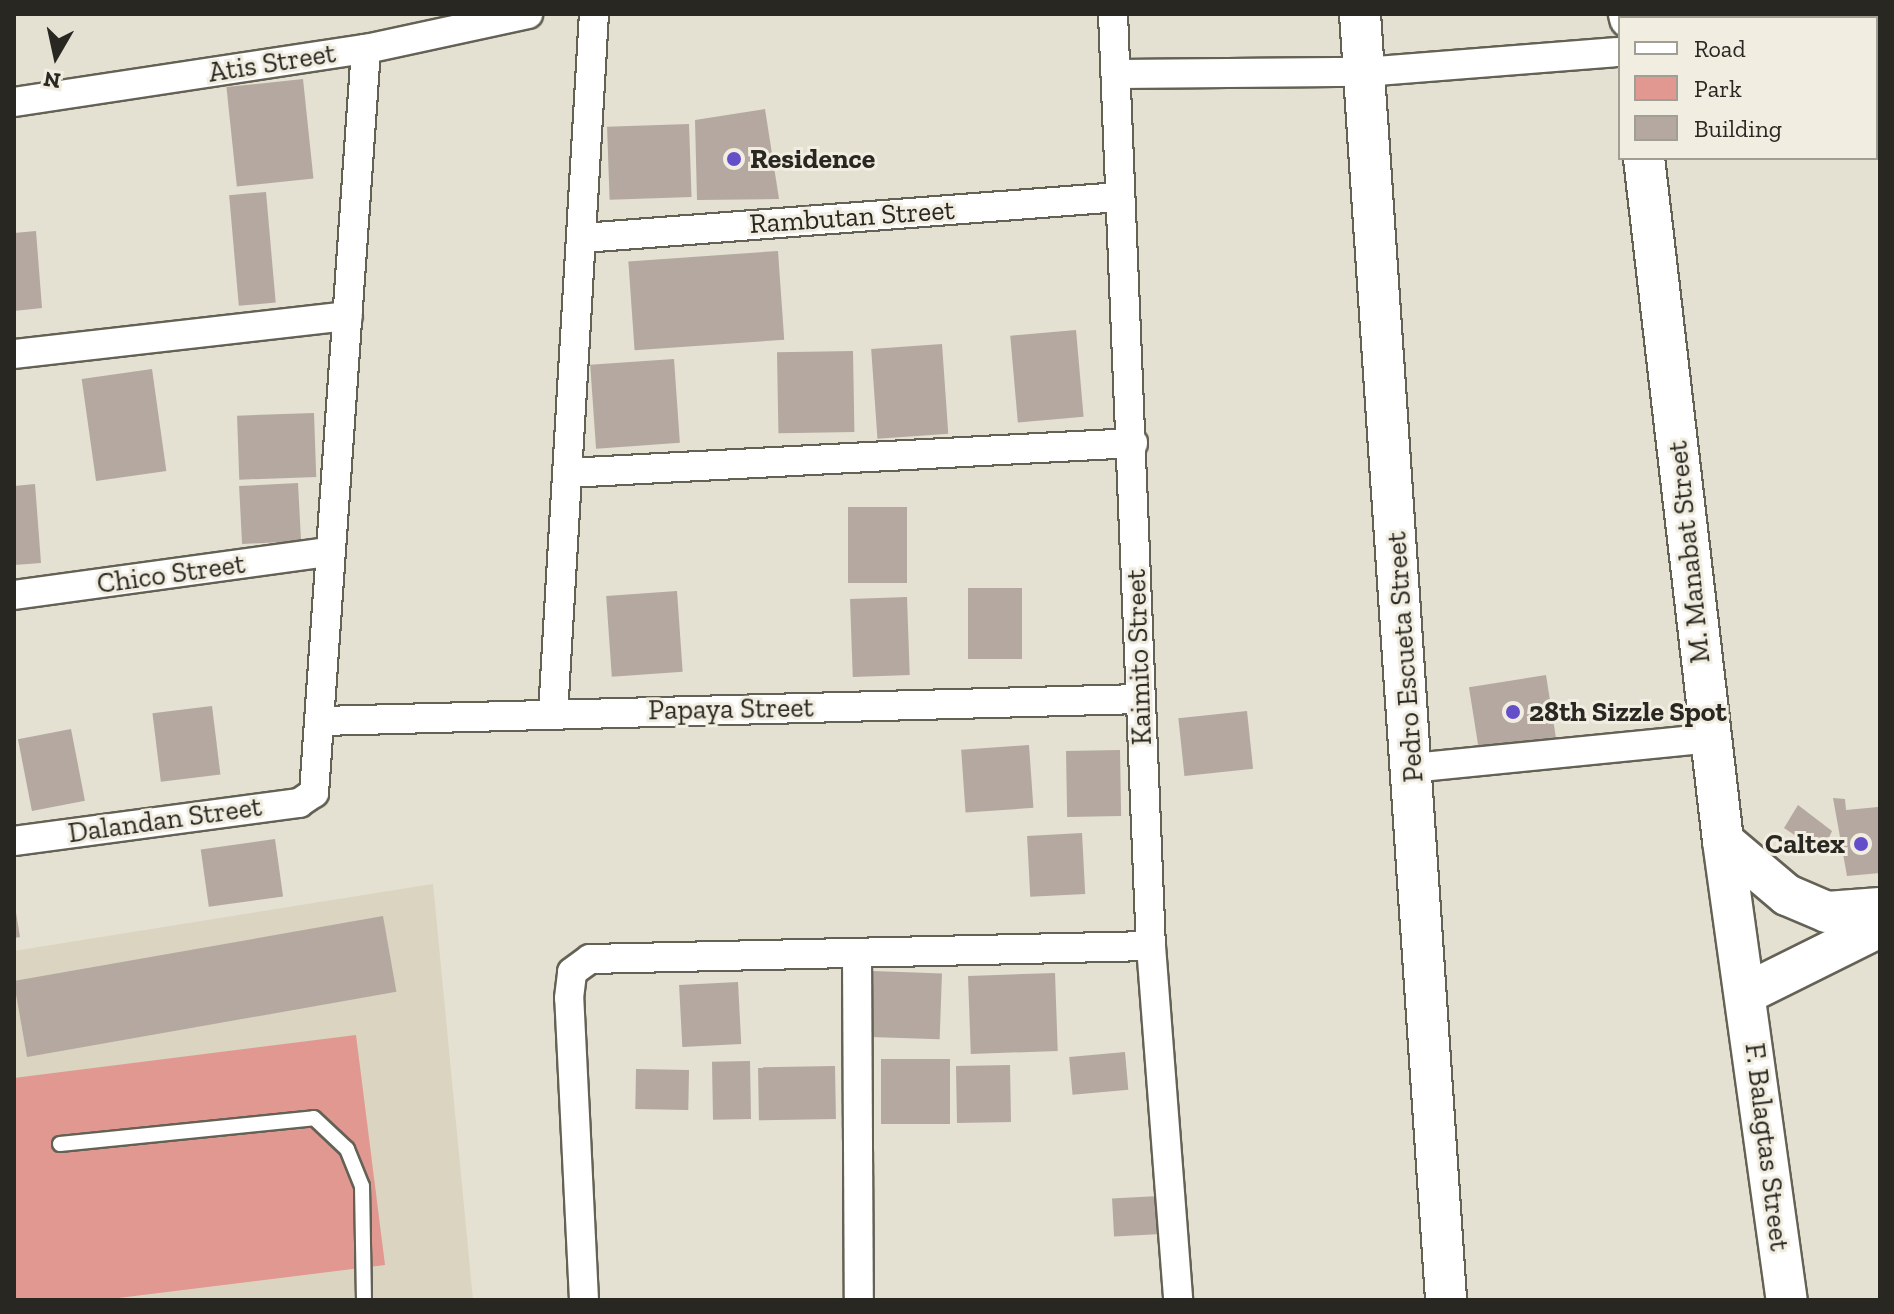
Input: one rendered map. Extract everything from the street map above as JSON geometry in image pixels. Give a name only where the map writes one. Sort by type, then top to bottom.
[{"type":"main road","name":"Pedro Escueta Street","points":[[1360,14],[1446,1300]]},
{"type":"main road","name":"M. Manabat Street","points":[[1644,160],[1710,738],[1747,993]]},
{"type":"main road","points":[[1723,841],[1787,895],[1827,912],[1880,908]]},
{"type":"main road","points":[[1747,993],[1880,927]]},
{"type":"main road","name":"F. Balagtas Street","points":[[1747,993],[1787,1300]]},
{"type":"street","name":"Atis Street","points":[[14,102],[366,49],[528,14]]},
{"type":"street","points":[[553,714],[594,14]]},
{"type":"street","name":"Kaimito Street","points":[[1113,14],[1119,74],[1120,197],[1133,443],[1139,699],[1151,946],[1178,1300]]},
{"type":"street","points":[[322,721],[329,552],[366,49]]},
{"type":"street","points":[[1119,74],[1364,72],[1618,52]]},
{"type":"street","name":"Rambutan Street","points":[[583,238],[1120,197]]},
{"type":"street","points":[[14,354],[348,316]]},
{"type":"street","points":[[567,473],[1133,443]]},
{"type":"street","name":"Chico Street","points":[[14,595],[329,552]]},
{"type":"street","name":"Papaya Street","points":[[322,721],[1139,699]]},
{"type":"street","name":"Dalandan Street","points":[[14,841],[299,803],[314,793],[322,721]]},
{"type":"street","points":[[1412,768],[1710,738]]},
{"type":"street","points":[[584,1300],[569,998],[572,972],[590,959],[1151,946]]},
{"type":"street","points":[[857,954],[859,1300]]},
{"type":"lane","points":[[60,1144],[314,1118],[347,1149],[362,1186],[364,1300]]},
{"type":"shaded area","points":[[433,884],[473,1300],[14,1300],[14,951]]},
{"type":"green space","points":[[356,1035],[385,1265],[102,1300],[14,1300],[14,1078]]},
{"type":"building","points":[[303,79],[313,178],[237,187],[226,87]]},
{"type":"building","name":"Residence","points":[[765,109],[779,199],[697,200],[695,120]]},
{"type":"building","points":[[689,124],[692,197],[610,200],[607,127]]},
{"type":"building","points":[[266,192],[276,303],[239,306],[229,195]]},
{"type":"building","points":[[36,231],[42,308],[14,311],[14,233]]},
{"type":"building","points":[[778,251],[784,340],[635,350],[628,261]]},
{"type":"building","points":[[1076,330],[1084,417],[1018,422],[1010,336]]},
{"type":"building","points":[[942,344],[948,434],[877,439],[871,349]]},
{"type":"building","points":[[853,351],[854,432],[778,433],[777,352]]},
{"type":"building","points":[[674,359],[680,443],[596,449],[590,365]]},
{"type":"building","points":[[152,369],[166,471],[96,481],[82,379]]},
{"type":"building","points":[[314,413],[316,477],[239,480],[237,416]]},
{"type":"building","points":[[298,483],[301,541],[242,544],[239,486]]},
{"type":"building","points":[[35,484],[41,563],[14,565],[14,486]]},
{"type":"building","points":[[848,507],[907,507],[907,583],[848,583]]},
{"type":"building","points":[[968,588],[1022,588],[1022,659],[968,659]]},
{"type":"building","points":[[677,591],[683,672],[612,677],[606,596]]},
{"type":"building","points":[[907,597],[910,675],[853,677],[850,599]]},
{"type":"building","name":"28th Sizzle Spot","points":[[1546,675],[1556,738],[1479,750],[1469,687]]},
{"type":"building","points":[[212,706],[220,774],[161,782],[152,713]]},
{"type":"building","points":[[1247,711],[1253,769],[1184,776],[1178,718]]},
{"type":"building","points":[[71,729],[85,801],[32,811],[18,739]]},
{"type":"building","points":[[1029,745],[1033,808],[966,813],[961,750]]},
{"type":"building","points":[[1120,750],[1121,816],[1067,817],[1066,751]]},
{"type":"building","name":"Caltex","points":[[1833,798],[1845,799],[1846,810],[1878,807],[1880,873],[1847,876]]},
{"type":"building","points":[[1798,805],[1832,831],[1822,853],[1784,828]]},
{"type":"building","points":[[1082,833],[1085,894],[1030,897],[1027,836]]},
{"type":"building","points":[[275,839],[283,896],[209,907],[201,849]]},
{"type":"building","points":[[14,900],[20,937],[14,938]]},
{"type":"building","points":[[383,916],[396,992],[27,1057],[14,981]]},
{"type":"building","points":[[873,971],[942,973],[940,1039],[871,1037]]},
{"type":"building","points":[[1055,973],[1058,1051],[971,1054],[968,976]]},
{"type":"building","points":[[738,982],[741,1044],[682,1047],[679,985]]},
{"type":"building","points":[[1125,1052],[1128,1090],[1073,1095],[1069,1057]]},
{"type":"building","points":[[881,1059],[950,1059],[950,1124],[881,1124]]},
{"type":"building","points":[[750,1061],[751,1119],[713,1120],[712,1062]]},
{"type":"building","points":[[1010,1065],[1011,1122],[957,1123],[956,1066]]},
{"type":"building","points":[[835,1066],[836,1119],[759,1120],[758,1067]]},
{"type":"building","points":[[636,1069],[689,1070],[688,1110],[635,1109]]},
{"type":"building","points":[[1159,1196],[1161,1234],[1114,1236],[1112,1198]]},
{"type":"place","name":"Residence","points":[[734,159]]},
{"type":"place","name":"28th Sizzle Spot","points":[[1513,712]]},
{"type":"place","name":"Caltex","points":[[1861,844]]}]
